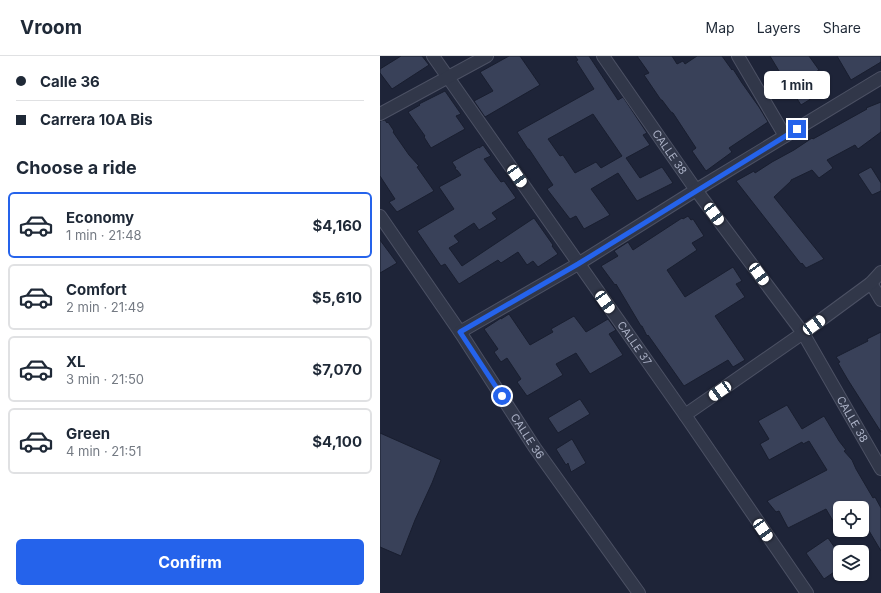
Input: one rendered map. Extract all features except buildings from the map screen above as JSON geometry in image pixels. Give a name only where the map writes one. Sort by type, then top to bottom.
[{"type":"street","name":"CALLE 37","points":[[433,56],[807,593]]},
{"type":"street","points":[[380,114],[487,56]]},
{"type":"street","name":"CALLE 38","points":[[603,56],[696,190],[803,333],[881,469]]},
{"type":"street","points":[[738,56],[785,136]]},
{"type":"street","points":[[460,332],[578,264],[696,190],[881,78]]},
{"type":"street","name":"CALLE 36","points":[[380,216],[460,332],[535,448],[639,593]]},
{"type":"street","points":[[685,416],[871,284],[881,272]]},
{"type":"street","points":[[871,284],[881,300]]},
{"type":"route","points":[[502,396],[460,332],[578,264],[797,129]]}]
